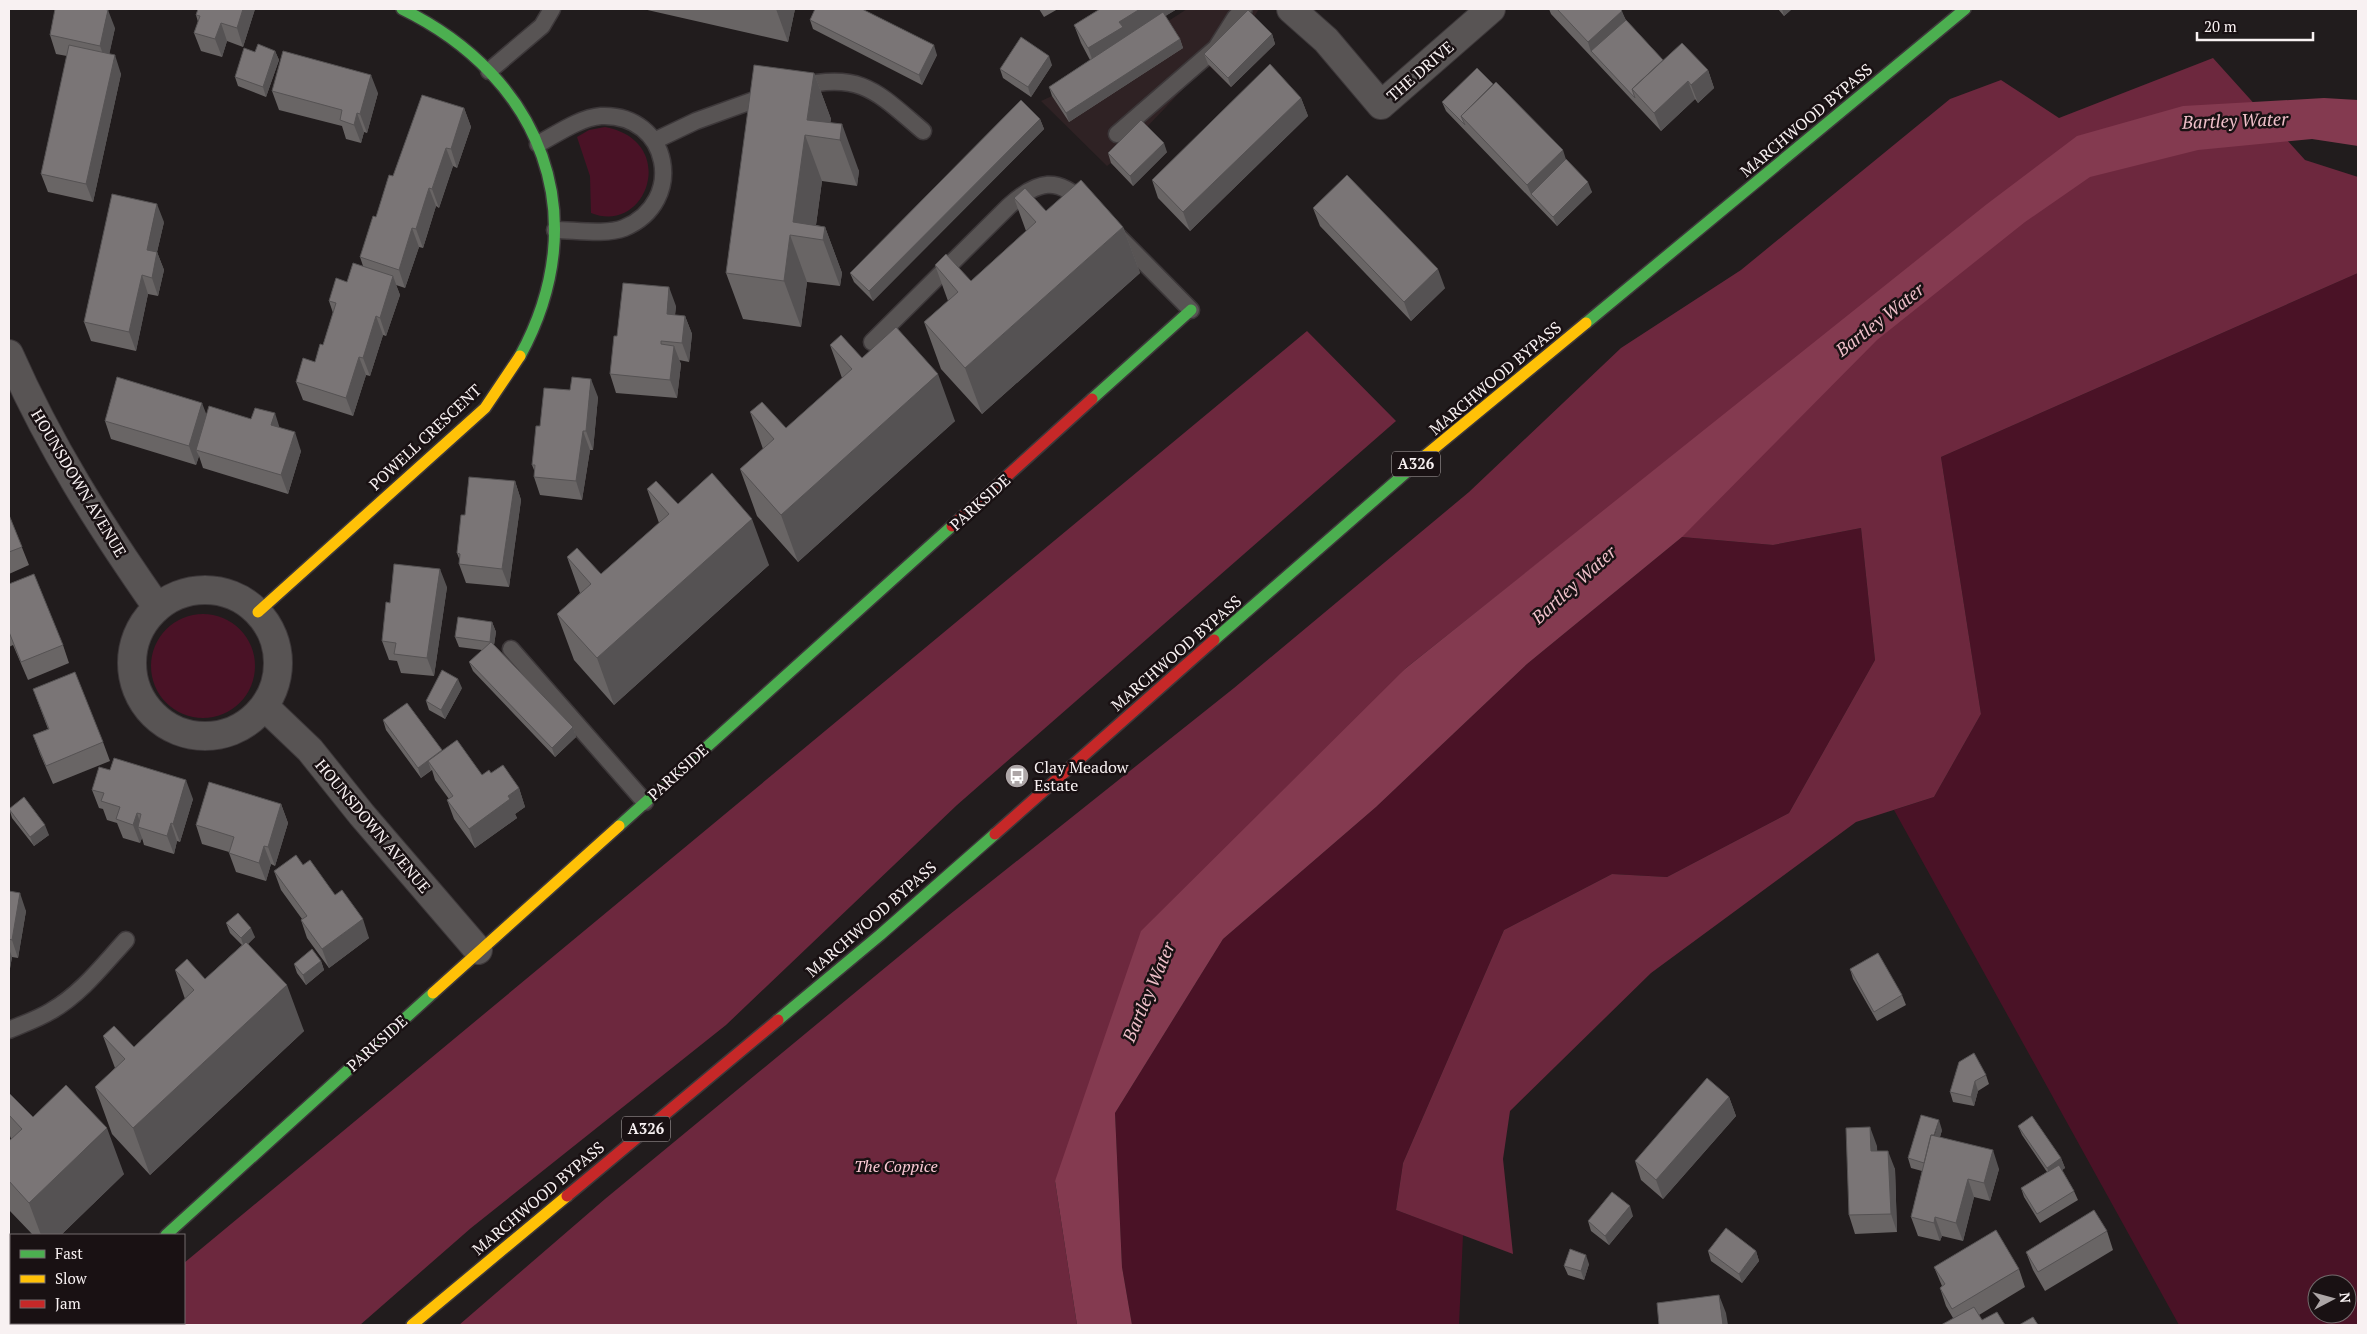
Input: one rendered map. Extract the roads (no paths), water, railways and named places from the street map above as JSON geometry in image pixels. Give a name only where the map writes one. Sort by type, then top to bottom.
[{"type":"street","name":"POWELL CRESCENT","points":[[258,612],[485,408],[505,381],[532,331],[542,301],[555,230],[554,200],[550,178],[538,144],[507,93],[489,71],[466,48],[444,32],[402,9]]},
{"type":"street","name":"THE DRIVE","points":[[1291,9],[1326,40],[1382,105],[1491,9]]},
{"type":"street","name":"MARCHWOOD BYPASS","points":[[412,1325],[880,935],[1382,493],[1965,9]]},
{"type":"street","name":"PARKSIDE","points":[[167,1234],[478,950],[890,584],[1191,310]]},
{"type":"street","name":"HOUNSDOWN AVENUE","points":[[9,354],[32,406],[100,525],[157,607]]},
{"type":"street","points":[[205,590],[220,591],[241,598],[258,612],[272,633],[278,658],[275,683],[264,706],[247,724],[224,734],[199,736],[176,730],[155,717],[140,697],[132,674],[133,649],[141,626],[157,607],[176,595],[205,590]]},
{"type":"street","name":"HOUNSDOWN AVENUE","points":[[264,706],[310,750],[362,815],[478,950]]},
{"type":"lane","points":[[489,71],[542,26],[552,9]]},
{"type":"lane","points":[[1117,134],[1216,48],[1230,25],[1244,9]]},
{"type":"lane","points":[[654,141],[738,104],[804,86],[836,80],[858,83],[879,93],[923,131]]},
{"type":"lane","points":[[538,144],[580,122],[599,116],[616,117],[628,120],[643,129],[654,141],[662,157],[664,175],[661,193],[650,210],[640,220],[621,229],[555,230]]},
{"type":"lane","points":[[872,342],[1009,206],[1024,194],[1044,186],[1060,185],[1074,193],[1191,310]]},
{"type":"lane","points":[[511,649],[644,802]]},
{"type":"lane","points":[[9,1030],[50,1012],[67,1001],[85,985],[126,940]]},
{"type":"water","name":"Bartley Water","points":[[2324,98],[2358,100],[2358,146],[2312,139],[2198,150],[2090,177],[2025,222],[1877,340],[1682,537],[1527,664],[1376,807],[1223,939],[1115,1113],[1122,1267],[1132,1325],[1077,1325],[1055,1181],[1141,931],[1406,668],[1987,204],[2077,136],[2183,106]]},
{"type":"place","name":"Clay Meadow Estate","points":[[1017,776]]},
{"type":"park label","name":"The Coppice","points":[[896,1166]]}]
